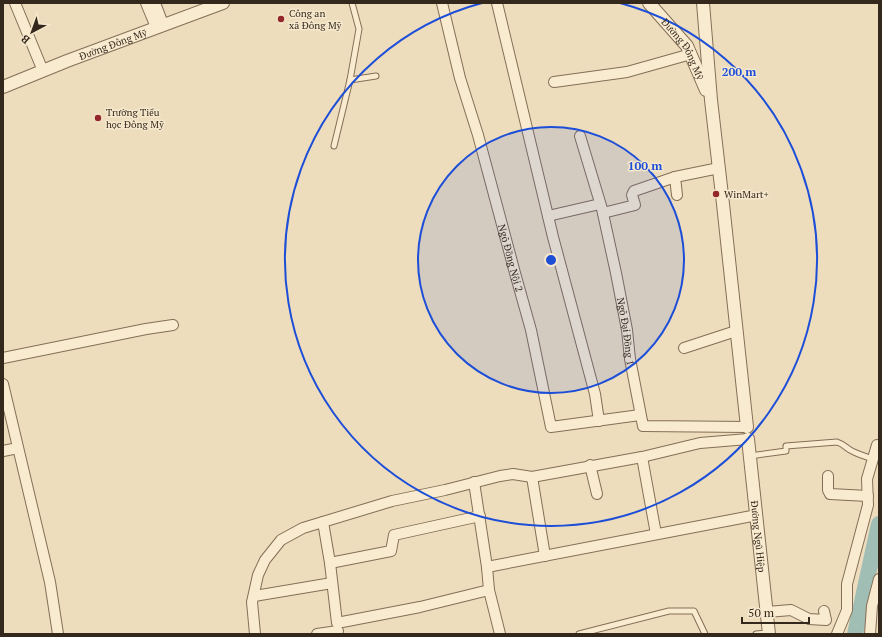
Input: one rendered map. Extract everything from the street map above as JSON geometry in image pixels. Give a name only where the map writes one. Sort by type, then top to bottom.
[{"type":"street","points":[[16,3],[43,70]]},
{"type":"street","points":[[146,3],[159,26]]},
{"type":"street","points":[[154,3],[159,26]]},
{"type":"street","name":"Đường Đông Mỹ","points":[[3,87],[43,70],[223,3]]},
{"type":"street","name":"Ngõ Đồng Nội 2","points":[[442,3],[460,78],[478,135],[514,273],[531,330],[551,427],[640,415]]},
{"type":"street","points":[[497,3],[548,216],[595,394],[598,421]]},
{"type":"street","name":"Đường Đông Mỹ","points":[[649,3],[687,46],[711,100]]},
{"type":"street","points":[[640,415],[643,426],[747,427],[711,100],[703,3]]},
{"type":"street","points":[[554,82],[627,72],[691,54]]},
{"type":"street","name":"Ngõ Đại Đồng 1","points":[[580,136],[601,209],[616,273],[627,330],[630,360],[640,415]]},
{"type":"street","points":[[548,216],[635,205],[632,195],[634,191],[675,177],[719,168]]},
{"type":"street","points":[[675,177],[676,195]]},
{"type":"street","points":[[3,358],[86,340],[173,325]]},
{"type":"street","points":[[684,348],[736,331]]},
{"type":"street","points":[[3,384],[50,582],[58,634]]},
{"type":"street","points":[[255,634],[252,602],[258,575],[265,560],[278,544],[288,536],[303,528],[392,501],[513,474],[532,477],[590,465],[642,457],[700,443],[748,439]]},
{"type":"street","name":"Đường Ngũ Hiệp","points":[[748,439],[769,634]]},
{"type":"street","points":[[836,634],[847,610],[847,584],[868,505],[867,479],[877,445]]},
{"type":"street","points":[[3,451],[18,448]]},
{"type":"street","points":[[642,457],[656,534]]},
{"type":"street","points":[[590,465],[597,494]]},
{"type":"street","points":[[828,476],[828,490],[830,494],[868,496]]},
{"type":"street","points":[[532,477],[546,556]]},
{"type":"street","points":[[474,482],[480,516],[489,590],[500,634]]},
{"type":"street","points":[[487,567],[757,515]]},
{"type":"street","points":[[330,563],[391,551],[394,535],[480,516]]},
{"type":"street","points":[[323,522],[330,563],[338,629]]},
{"type":"street","points":[[870,634],[872,606],[879,579]]},
{"type":"street","points":[[254,596],[332,583]]},
{"type":"street","points":[[317,634],[489,590]]},
{"type":"street","points":[[767,612],[791,610],[809,619],[826,620],[824,611]]},
{"type":"lane","points":[[334,146],[350,80],[359,29],[352,3]]},
{"type":"lane","points":[[350,80],[376,76]]},
{"type":"lane","points":[[750,456],[786,451],[786,446],[837,442],[844,444],[848,449],[854,452],[873,459]]},
{"type":"lane","points":[[579,634],[670,611],[694,611],[705,634]]},
{"type":"lane","points":[[756,634],[769,634]]},
{"type":"waterway","points":[[855,634],[879,524]]},
{"type":"place","name":"Công an xã Đông Mỹ","points":[[281,19]]},
{"type":"place","name":"Trường Tiểu học Đông Mỹ","points":[[98,118]]},
{"type":"place","name":"WinMart+","points":[[716,194]]}]
